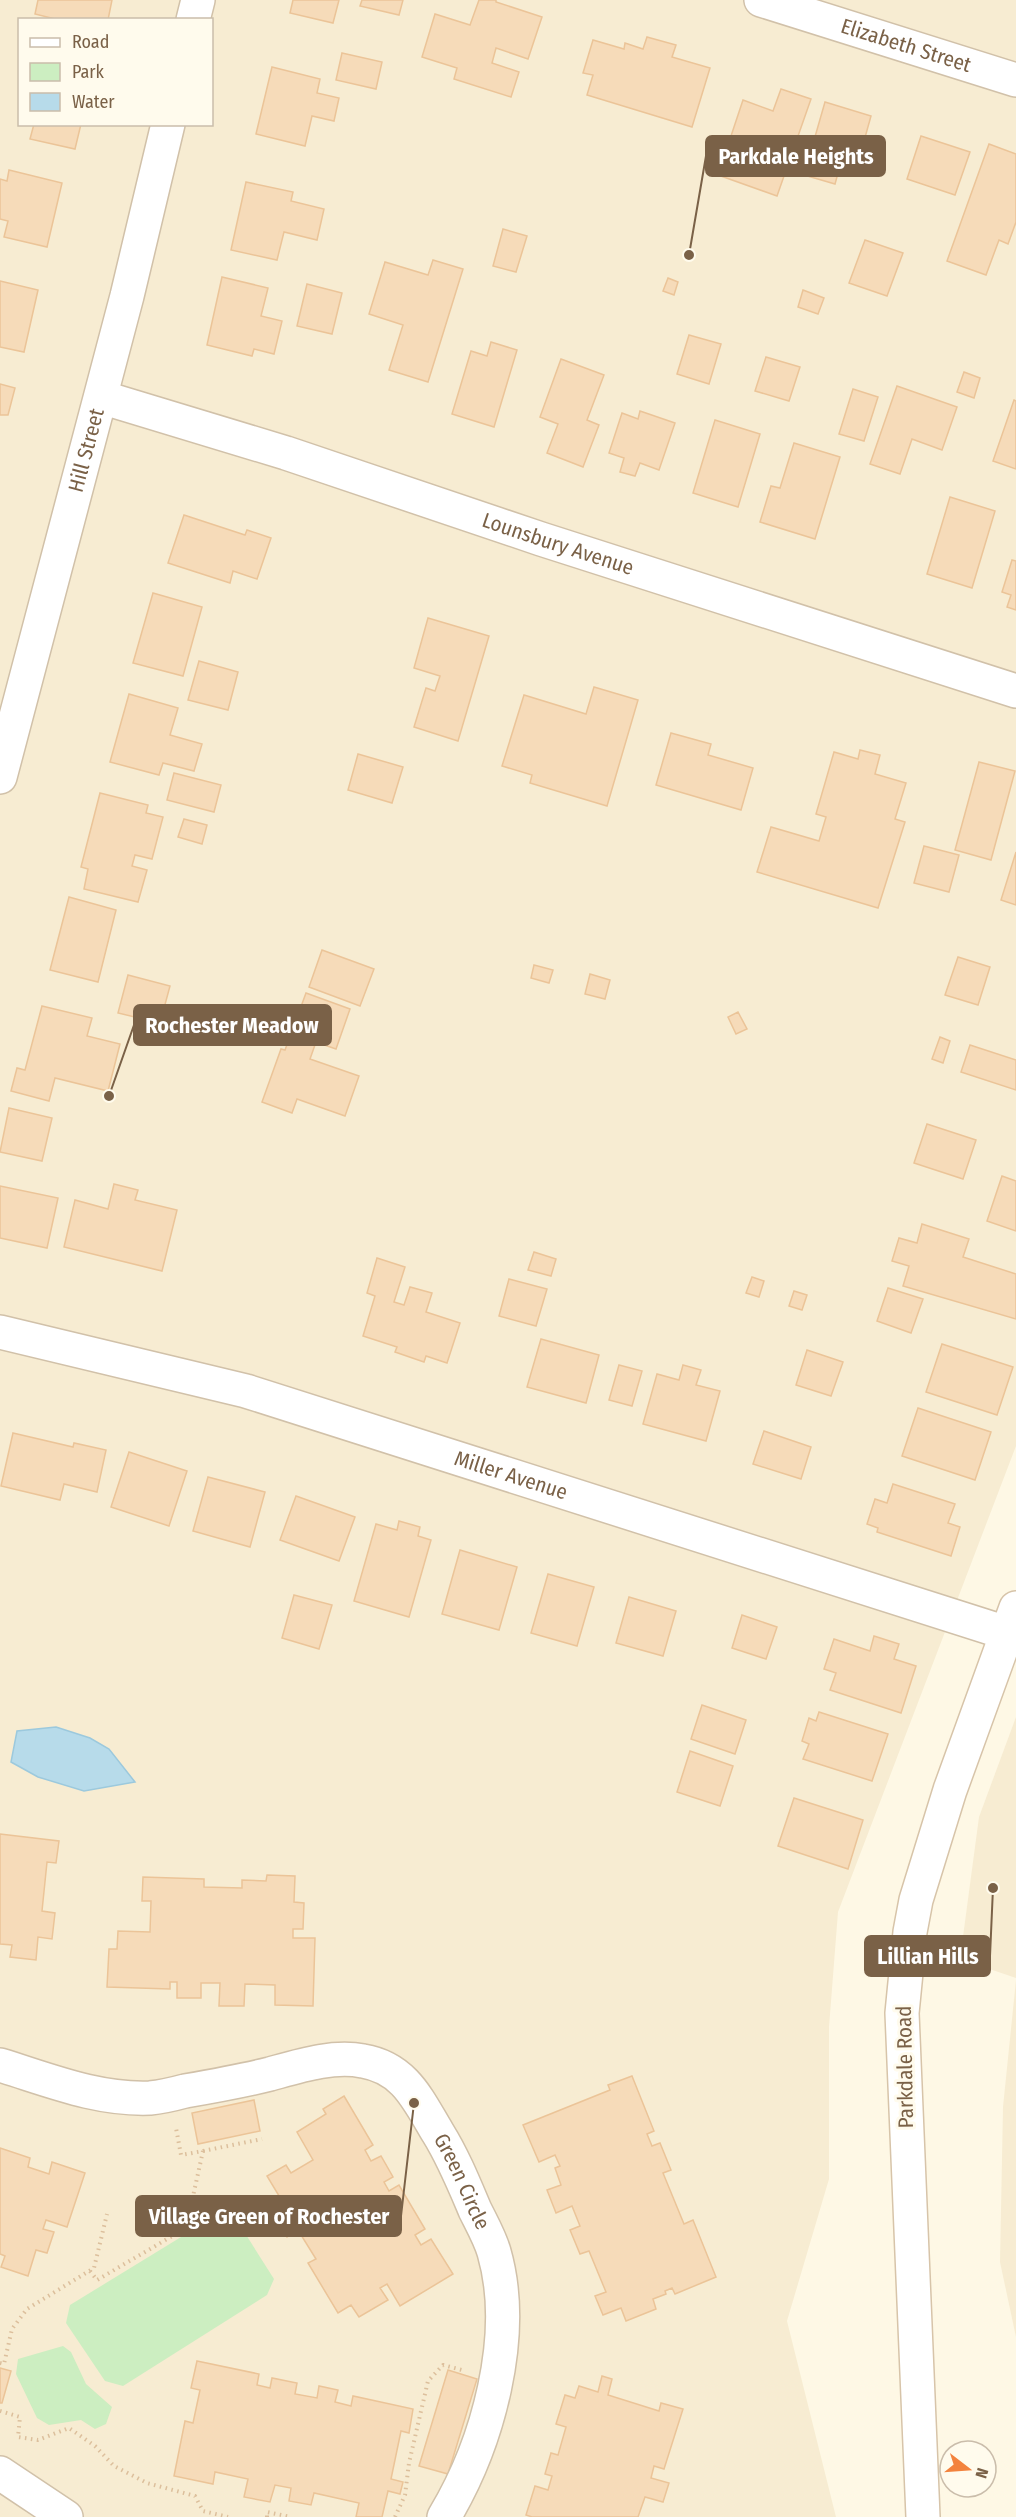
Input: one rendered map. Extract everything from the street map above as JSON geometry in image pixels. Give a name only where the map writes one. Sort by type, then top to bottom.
[{"type":"street","points":[[194,18],[198,0]]},
{"type":"street","name":"Elizabeth Street","points":[[761,0],[800,6],[1016,80]]},
{"type":"street","name":"Hill Street","points":[[0,777],[101,397],[168,126]]},
{"type":"street","name":"Lounsbury Avenue","points":[[101,397],[297,457],[541,539],[1016,691]]},
{"type":"street","name":"Miller Avenue","points":[[0,1332],[246,1391],[1013,1626]]},
{"type":"street","name":"Parkdale Road","points":[[923,2517],[902,2013],[905,1975],[916,1900],[930,1849],[1013,1626]]},
{"type":"street","name":"Green Circle","points":[[0,2065],[94,2094],[150,2098],[237,2082],[299,2066],[338,2060],[361,2060],[385,2066],[401,2077],[447,2147],[494,2251],[502,2298],[500,2348],[493,2397],[477,2448],[459,2493],[444,2517]]},
{"type":"street","points":[[0,2473],[66,2517]]},
{"type":"path","points":[[171,2094],[181,2155],[262,2139]]},
{"type":"path","points":[[90,2271],[97,2280],[186,2228],[203,2151]]},
{"type":"path","points":[[0,2363],[4,2364],[12,2328],[27,2309],[94,2268],[107,2214]]},
{"type":"path","points":[[395,2517],[405,2495],[409,2463],[428,2381],[443,2365],[496,2378]]},
{"type":"path","points":[[0,2411],[20,2417],[18,2437],[39,2440],[69,2428],[95,2446],[114,2466],[147,2483],[195,2496],[203,2511],[228,2517]]},
{"type":"path","points":[[267,2517],[267,2512],[291,2517]]},
{"type":"shaded area","points":[[0,0],[1016,0],[1016,1446],[838,1912],[829,2027],[829,2179],[787,2321],[836,2517],[0,2517]]},
{"type":"shaded area","points":[[1016,1717],[1016,1978],[960,1959],[979,1817]]},
{"type":"shaded area","points":[[1016,1980],[1016,2337],[1000,2262],[1003,2107]]},
{"type":"green space","points":[[217,2215],[236,2219],[274,2279],[267,2295],[123,2386],[105,2381],[66,2323],[70,2305]]},
{"type":"green space","points":[[63,2346],[71,2352],[86,2384],[112,2407],[106,2424],[95,2429],[81,2420],[49,2425],[37,2418],[16,2374],[18,2359]]},
{"type":"water","points":[[56,1727],[90,1738],[109,1749],[135,1782],[84,1791],[38,1777],[11,1762],[17,1731]]},
{"type":"building","points":[[38,0],[112,0],[108,18],[51,18],[35,14]]},
{"type":"building","points":[[293,0],[339,0],[333,23],[290,13]]},
{"type":"building","points":[[362,0],[403,0],[399,15],[360,6]]},
{"type":"building","points":[[479,0],[496,0],[496,2],[542,17],[528,59],[496,48],[492,63],[519,72],[511,97],[454,79],[457,68],[422,57],[435,14],[470,25]]},
{"type":"building","points":[[647,37],[676,45],[672,57],[710,68],[692,127],[587,95],[593,75],[583,73],[593,40],[624,49],[625,43],[643,49]]},
{"type":"building","points":[[342,53],[382,62],[376,89],[336,80]]},
{"type":"building","points":[[272,67],[320,79],[317,93],[339,98],[334,121],[312,116],[305,146],[256,134]]},
{"type":"building","points":[[781,89],[811,99],[777,196],[718,175],[743,100],[773,111]]},
{"type":"building","points":[[825,102],[871,116],[864,141],[880,146],[874,164],[843,155],[835,184],[804,175]]},
{"type":"building","points":[[33,126],[81,126],[75,149],[30,139]]},
{"type":"building","points":[[921,136],[970,152],[955,195],[907,179]]},
{"type":"building","points":[[989,144],[1016,154],[1016,222],[1008,244],[999,240],[986,275],[947,261]]},
{"type":"building","points":[[9,170],[62,183],[47,247],[4,237],[8,221],[0,219],[0,179],[7,181]]},
{"type":"building","points":[[246,182],[293,192],[291,201],[324,209],[317,240],[284,232],[277,260],[231,250]]},
{"type":"building","points":[[503,229],[527,236],[516,272],[493,266]]},
{"type":"building","points":[[865,240],[903,253],[887,296],[849,283]]},
{"type":"building","points":[[433,260],[463,269],[428,382],[389,370],[403,325],[369,314],[385,262],[428,275]]},
{"type":"building","points":[[222,277],[268,288],[261,316],[282,321],[274,354],[254,349],[252,356],[207,345]]},
{"type":"building","points":[[668,278],[678,282],[674,295],[663,291]]},
{"type":"building","points":[[0,281],[38,290],[24,352],[0,347]]},
{"type":"building","points":[[307,284],[342,293],[332,334],[297,326]]},
{"type":"building","points":[[803,290],[824,298],[818,314],[798,307]]},
{"type":"building","points":[[689,335],[721,344],[709,384],[677,374]]},
{"type":"building","points":[[491,342],[517,350],[494,427],[452,414],[471,351],[487,356]]},
{"type":"building","points":[[766,357],[800,367],[789,401],[755,391]]},
{"type":"building","points":[[561,359],[604,375],[587,420],[599,425],[583,467],[547,453],[558,424],[540,417]]},
{"type":"building","points":[[964,372],[980,378],[974,398],[957,392]]},
{"type":"building","points":[[0,384],[15,388],[8,415],[0,415]]},
{"type":"building","points":[[897,386],[957,407],[942,450],[912,439],[900,474],[870,464]]},
{"type":"building","points":[[853,389],[878,397],[864,441],[839,434]]},
{"type":"building","points":[[1014,400],[1016,401],[1016,469],[993,461]]},
{"type":"building","points":[[640,411],[675,423],[659,470],[640,463],[635,476],[620,472],[624,458],[609,453],[622,413],[638,419]]},
{"type":"building","points":[[715,420],[760,434],[738,507],[693,493]]},
{"type":"building","points":[[794,443],[840,457],[815,539],[760,522],[771,486],[780,488]]},
{"type":"building","points":[[950,497],[995,511],[972,588],[927,574]]},
{"type":"building","points":[[184,515],[245,535],[247,530],[271,538],[257,579],[233,571],[230,583],[168,563]]},
{"type":"building","points":[[1012,560],[1016,561],[1016,610],[1007,607],[1011,595],[1002,592]]},
{"type":"building","points":[[153,593],[202,607],[183,676],[133,663]]},
{"type":"building","points":[[428,618],[489,636],[458,741],[414,727],[426,688],[435,691],[440,676],[414,668]]},
{"type":"building","points":[[199,661],[238,672],[228,710],[188,700]]},
{"type":"building","points":[[594,687],[638,700],[607,806],[530,783],[532,775],[502,766],[524,695],[586,714]]},
{"type":"building","points":[[129,694],[178,708],[170,735],[202,744],[194,771],[163,763],[159,775],[110,762]]},
{"type":"building","points":[[671,733],[711,744],[708,755],[753,768],[741,810],[656,785]]},
{"type":"building","points":[[860,750],[880,755],[875,774],[906,783],[895,819],[905,822],[878,908],[757,872],[771,827],[819,841],[826,817],[816,814],[834,752],[858,759]]},
{"type":"building","points":[[358,754],[403,767],[392,803],[348,790]]},
{"type":"building","points":[[979,762],[1015,771],[991,860],[955,850]]},
{"type":"building","points":[[174,773],[221,785],[214,812],[167,800]]},
{"type":"building","points":[[100,793],[148,805],[146,813],[163,817],[152,859],[135,855],[132,866],[147,870],[138,902],[84,889],[88,869],[81,867]]},
{"type":"building","points":[[184,819],[207,825],[202,844],[178,837]]},
{"type":"building","points":[[924,846],[959,855],[949,892],[914,883]]},
{"type":"building","points":[[1016,852],[1016,905],[1001,900]]},
{"type":"building","points":[[69,897],[116,910],[98,982],[50,970]]},
{"type":"building","points":[[322,950],[374,969],[360,1006],[309,987]]},
{"type":"building","points":[[958,957],[990,967],[978,1005],[945,995]]},
{"type":"building","points":[[534,965],[553,970],[549,983],[531,978]]},
{"type":"building","points":[[590,974],[610,980],[605,999],[585,994]]},
{"type":"building","points":[[128,975],[170,986],[160,1023],[118,1013]]},
{"type":"building","points":[[306,993],[350,1009],[336,1049],[316,1042],[310,1059],[359,1076],[345,1116],[297,1099],[292,1113],[262,1102],[281,1049],[285,1050]]},
{"type":"building","points":[[42,1006],[92,1018],[87,1036],[120,1044],[108,1091],[55,1078],[49,1101],[11,1091],[17,1068],[25,1070]]},
{"type":"building","points":[[738,1012],[747,1029],[736,1034],[728,1017]]},
{"type":"building","points":[[940,1037],[950,1041],[943,1063],[932,1059]]},
{"type":"building","points":[[970,1045],[1016,1060],[1016,1090],[961,1072]]},
{"type":"building","points":[[9,1108],[52,1118],[42,1161],[0,1152]]},
{"type":"building","points":[[927,1124],[976,1140],[963,1179],[914,1163]]},
{"type":"building","points":[[1002,1176],[1016,1181],[1016,1231],[987,1221]]},
{"type":"building","points":[[114,1184],[138,1190],[135,1200],[177,1210],[162,1271],[64,1247],[75,1200],[108,1209]]},
{"type":"building","points":[[0,1186],[58,1198],[47,1248],[0,1238]]},
{"type":"building","points":[[922,1224],[969,1239],[963,1257],[1016,1274],[1016,1319],[903,1286],[909,1266],[892,1261],[899,1238],[917,1243]]},
{"type":"building","points":[[534,1252],[556,1259],[551,1276],[528,1270]]},
{"type":"building","points":[[377,1258],[405,1267],[394,1302],[404,1305],[410,1287],[432,1293],[426,1312],[460,1323],[447,1363],[426,1356],[424,1362],[395,1352],[397,1347],[363,1336],[375,1296],[367,1293]]},
{"type":"building","points":[[752,1277],[764,1281],[759,1297],[746,1293]]},
{"type":"building","points":[[509,1279],[547,1289],[536,1326],[499,1316]]},
{"type":"building","points":[[888,1288],[923,1299],[911,1333],[877,1321]]},
{"type":"building","points":[[794,1291],[807,1295],[802,1310],[789,1306]]},
{"type":"building","points":[[541,1339],[599,1355],[586,1403],[527,1387]]},
{"type":"building","points":[[942,1344],[1013,1367],[997,1415],[926,1392]]},
{"type":"building","points":[[807,1350],[843,1362],[831,1396],[796,1385]]},
{"type":"building","points":[[619,1365],[642,1371],[632,1406],[609,1400]]},
{"type":"building","points":[[683,1365],[701,1370],[696,1385],[720,1391],[706,1441],[643,1424],[657,1374],[679,1380]]},
{"type":"building","points":[[918,1408],[991,1432],[975,1480],[902,1456]]},
{"type":"building","points":[[764,1431],[811,1447],[801,1479],[753,1464]]},
{"type":"building","points":[[13,1433],[73,1447],[74,1443],[106,1450],[97,1492],[64,1484],[60,1500],[1,1486]]},
{"type":"building","points":[[129,1452],[187,1471],[169,1526],[111,1507]]},
{"type":"building","points":[[208,1477],[265,1492],[250,1547],[193,1531]]},
{"type":"building","points":[[893,1484],[955,1504],[948,1523],[960,1527],[951,1556],[877,1532],[878,1528],[867,1524],[875,1499],[887,1503]]},
{"type":"building","points":[[296,1496],[355,1517],[339,1561],[280,1540]]},
{"type":"building","points":[[399,1521],[420,1527],[418,1536],[431,1540],[409,1617],[354,1601],[376,1524],[397,1530]]},
{"type":"building","points":[[460,1550],[517,1567],[499,1630],[442,1614]]},
{"type":"building","points":[[548,1574],[594,1587],[577,1646],[531,1633]]},
{"type":"building","points":[[294,1595],[332,1605],[319,1649],[282,1638]]},
{"type":"building","points":[[629,1597],[676,1611],[663,1656],[616,1643]]},
{"type":"building","points":[[742,1615],[777,1627],[766,1659],[732,1648]]},
{"type":"building","points":[[874,1636],[899,1644],[894,1659],[916,1666],[901,1713],[830,1690],[836,1673],[824,1669],[834,1639],[870,1651]]},
{"type":"building","points":[[702,1705],[746,1720],[735,1754],[691,1739]]},
{"type":"building","points":[[819,1712],[888,1734],[872,1781],[803,1759],[809,1744],[802,1741],[809,1718],[816,1721]]},
{"type":"building","points":[[690,1751],[733,1766],[720,1806],[677,1792]]},
{"type":"building","points":[[794,1798],[863,1820],[848,1869],[778,1846]]},
{"type":"building","points":[[0,1834],[59,1841],[56,1863],[47,1862],[42,1911],[55,1913],[52,1939],[38,1937],[36,1960],[10,1957],[12,1945],[0,1944]]},
{"type":"building","points":[[267,1875],[295,1876],[294,1902],[304,1903],[303,1929],[293,1929],[293,1938],[315,1938],[313,2006],[275,2005],[275,1985],[245,1984],[244,2006],[219,2006],[220,1983],[201,1983],[201,1998],[177,1998],[177,1982],[170,1982],[170,1989],[107,1987],[109,1949],[117,1949],[118,1931],[150,1932],[151,1901],[142,1901],[143,1877],[204,1879],[204,1887],[242,1888],[242,1880],[266,1881]]},
{"type":"building","points":[[632,2076],[654,2131],[647,2134],[652,2146],[660,2143],[671,2170],[663,2173],[684,2224],[693,2220],[716,2277],[675,2294],[672,2288],[665,2291],[666,2294],[653,2299],[656,2309],[626,2321],[621,2308],[603,2315],[595,2296],[606,2292],[589,2251],[580,2254],[570,2230],[580,2226],[572,2206],[556,2213],[547,2190],[561,2185],[555,2168],[560,2166],[555,2155],[539,2162],[523,2125],[610,2090],[608,2085]]},
{"type":"building","points":[[344,2096],[373,2145],[365,2150],[371,2161],[381,2156],[393,2177],[384,2182],[389,2191],[399,2185],[425,2229],[415,2235],[421,2245],[431,2239],[453,2274],[400,2306],[387,2284],[380,2288],[388,2300],[359,2317],[351,2305],[338,2313],[308,2263],[316,2259],[298,2230],[287,2237],[278,2222],[290,2214],[267,2176],[286,2165],[291,2173],[313,2160],[297,2132],[326,2114],[323,2109]]},
{"type":"building","points":[[254,2100],[260,2131],[198,2144],[192,2113]]},
{"type":"building","points":[[0,2148],[30,2158],[28,2167],[49,2174],[52,2162],[85,2173],[67,2227],[46,2220],[43,2229],[54,2232],[47,2253],[36,2250],[28,2276],[1,2267],[5,2256],[0,2254]]},
{"type":"building","points":[[197,2361],[259,2374],[257,2385],[270,2388],[272,2378],[297,2383],[295,2394],[317,2398],[319,2386],[338,2390],[335,2402],[351,2406],[353,2396],[413,2409],[409,2433],[401,2431],[391,2479],[403,2482],[400,2494],[388,2491],[382,2517],[356,2517],[359,2503],[314,2493],[311,2505],[289,2501],[291,2488],[275,2485],[270,2502],[244,2497],[248,2479],[215,2472],[213,2484],[174,2476],[185,2421],[193,2423],[200,2390],[191,2388]]},
{"type":"building","points":[[0,2368],[11,2371],[2,2403],[0,2403]]},
{"type":"building","points":[[448,2370],[477,2379],[448,2474],[419,2466]]},
{"type":"building","points":[[602,2376],[612,2379],[608,2395],[659,2411],[661,2403],[683,2409],[664,2469],[654,2466],[651,2478],[669,2483],[663,2502],[645,2497],[638,2517],[532,2517],[526,2515],[535,2486],[548,2490],[552,2476],[545,2474],[551,2453],[558,2455],[566,2427],[556,2424],[565,2395],[575,2398],[579,2386],[598,2392]]},
{"type":"place","name":"Parkdale Heights","points":[[689,255]]},
{"type":"place","name":"Rochester Meadow","points":[[109,1096]]},
{"type":"place","name":"Lillian Hills","points":[[993,1888]]},
{"type":"place","name":"Village Green of Rochester","points":[[414,2103]]}]
